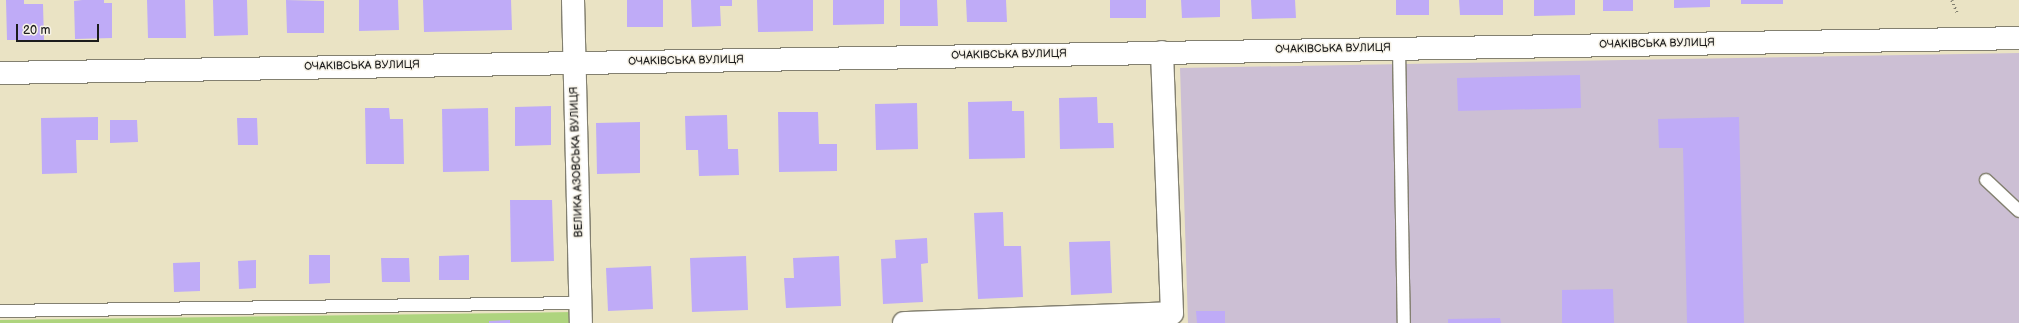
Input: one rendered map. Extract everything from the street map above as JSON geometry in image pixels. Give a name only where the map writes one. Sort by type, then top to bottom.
[{"type":"street","name":"ВЕЛИКА АЗОВСЬКА ВУЛИЦЯ","points":[[573,0],[581,313]]},
{"type":"street","name":"ОЧАКІВСЬКА ВУЛИЦЯ","points":[[0,73],[2019,38]]},
{"type":"street","points":[[904,323],[1172,313],[1162,52]]},
{"type":"lane","points":[[1398,48],[1404,323]]},
{"type":"lane","points":[[1986,180],[2019,211]]},
{"type":"lane","points":[[0,311],[581,313]]},
{"type":"shaded area","points":[[2019,53],[2019,323],[1188,323],[1180,68]]},
{"type":"green space","points":[[574,312],[574,323],[0,323],[0,320]]},
{"type":"building","points":[[6,0],[24,0],[24,4],[43,4],[44,40],[7,40]]},
{"type":"building","points":[[104,0],[104,3],[112,3],[112,38],[75,39],[74,1]]},
{"type":"building","points":[[147,0],[185,0],[186,38],[148,38]]},
{"type":"building","points":[[213,0],[247,0],[248,35],[214,36]]},
{"type":"building","points":[[286,0],[324,1],[324,33],[287,33]]},
{"type":"building","points":[[359,0],[398,0],[399,30],[359,31]]},
{"type":"building","points":[[423,0],[511,0],[512,30],[424,32]]},
{"type":"building","points":[[627,0],[663,0],[663,27],[627,27]]},
{"type":"building","points":[[691,0],[732,0],[732,6],[720,6],[721,26],[692,27]]},
{"type":"building","points":[[757,0],[813,0],[813,31],[758,32]]},
{"type":"building","points":[[833,0],[884,0],[884,24],[833,25]]},
{"type":"building","points":[[900,0],[937,0],[938,26],[900,26]]},
{"type":"building","points":[[966,0],[1006,0],[1007,22],[967,22]]},
{"type":"building","points":[[1110,0],[1146,0],[1146,18],[1110,18]]},
{"type":"building","points":[[1181,0],[1220,0],[1220,17],[1182,18]]},
{"type":"building","points":[[1251,0],[1295,0],[1296,18],[1252,19]]},
{"type":"building","points":[[1396,0],[1429,0],[1429,15],[1396,15]]},
{"type":"building","points":[[1459,0],[1503,0],[1503,15],[1460,15]]},
{"type":"building","points":[[1534,0],[1575,0],[1575,15],[1534,16]]},
{"type":"building","points":[[1603,0],[1633,0],[1633,11],[1603,11]]},
{"type":"building","points":[[1674,0],[1710,0],[1710,7],[1674,8]]},
{"type":"building","points":[[1741,0],[1783,0],[1783,4],[1741,4]]},
{"type":"building","points":[[1580,75],[1581,108],[1458,111],[1457,78]]},
{"type":"building","points":[[1097,97],[1098,123],[1113,123],[1114,148],[1060,149],[1059,98]]},
{"type":"building","points":[[1012,101],[1012,111],[1024,111],[1025,158],[969,159],[968,102]]},
{"type":"building","points":[[917,103],[918,149],[876,150],[875,104]]},
{"type":"building","points":[[551,106],[551,145],[515,146],[515,107]]},
{"type":"building","points":[[365,108],[389,108],[390,119],[403,119],[404,164],[366,164]]},
{"type":"building","points":[[488,108],[489,171],[443,172],[442,109]]},
{"type":"building","points":[[778,112],[818,112],[819,144],[837,144],[837,171],[779,172]]},
{"type":"building","points":[[727,115],[728,149],[738,149],[739,175],[699,176],[698,150],[686,150],[685,116]]},
{"type":"building","points":[[98,117],[98,140],[76,140],[77,173],[42,174],[41,118]]},
{"type":"building","points":[[1739,117],[1744,323],[1687,323],[1683,148],[1659,148],[1658,119]]},
{"type":"building","points":[[237,118],[257,118],[258,145],[238,145]]},
{"type":"building","points":[[110,120],[137,120],[138,142],[110,143]]},
{"type":"building","points":[[640,122],[640,173],[597,174],[596,123]]},
{"type":"building","points":[[510,200],[552,200],[554,261],[511,262]]},
{"type":"building","points":[[1003,212],[1004,246],[1021,246],[1023,297],[978,299],[974,213]]},
{"type":"building","points":[[927,238],[928,263],[921,264],[923,302],[883,304],[881,259],[896,258],[895,240]]},
{"type":"building","points":[[1110,241],[1112,293],[1071,295],[1069,242]]},
{"type":"building","points":[[309,255],[330,255],[330,283],[309,284]]},
{"type":"building","points":[[469,255],[469,280],[439,280],[439,256]]},
{"type":"building","points":[[746,256],[748,310],[692,312],[690,258]]},
{"type":"building","points":[[839,256],[841,306],[786,308],[784,278],[794,278],[793,258]]},
{"type":"building","points":[[381,258],[409,258],[410,282],[382,282]]},
{"type":"building","points":[[256,260],[256,288],[239,289],[238,261]]},
{"type":"building","points":[[200,262],[200,291],[174,292],[173,263]]},
{"type":"building","points":[[651,266],[653,309],[608,311],[606,268]]},
{"type":"building","points":[[1613,289],[1614,323],[1562,323],[1562,290]]},
{"type":"building","points":[[1196,311],[1225,311],[1225,323],[1197,323]]},
{"type":"building","points":[[1500,318],[1501,323],[1448,323],[1448,319]]},
{"type":"building","points":[[510,320],[510,323],[489,323],[489,321]]}]
